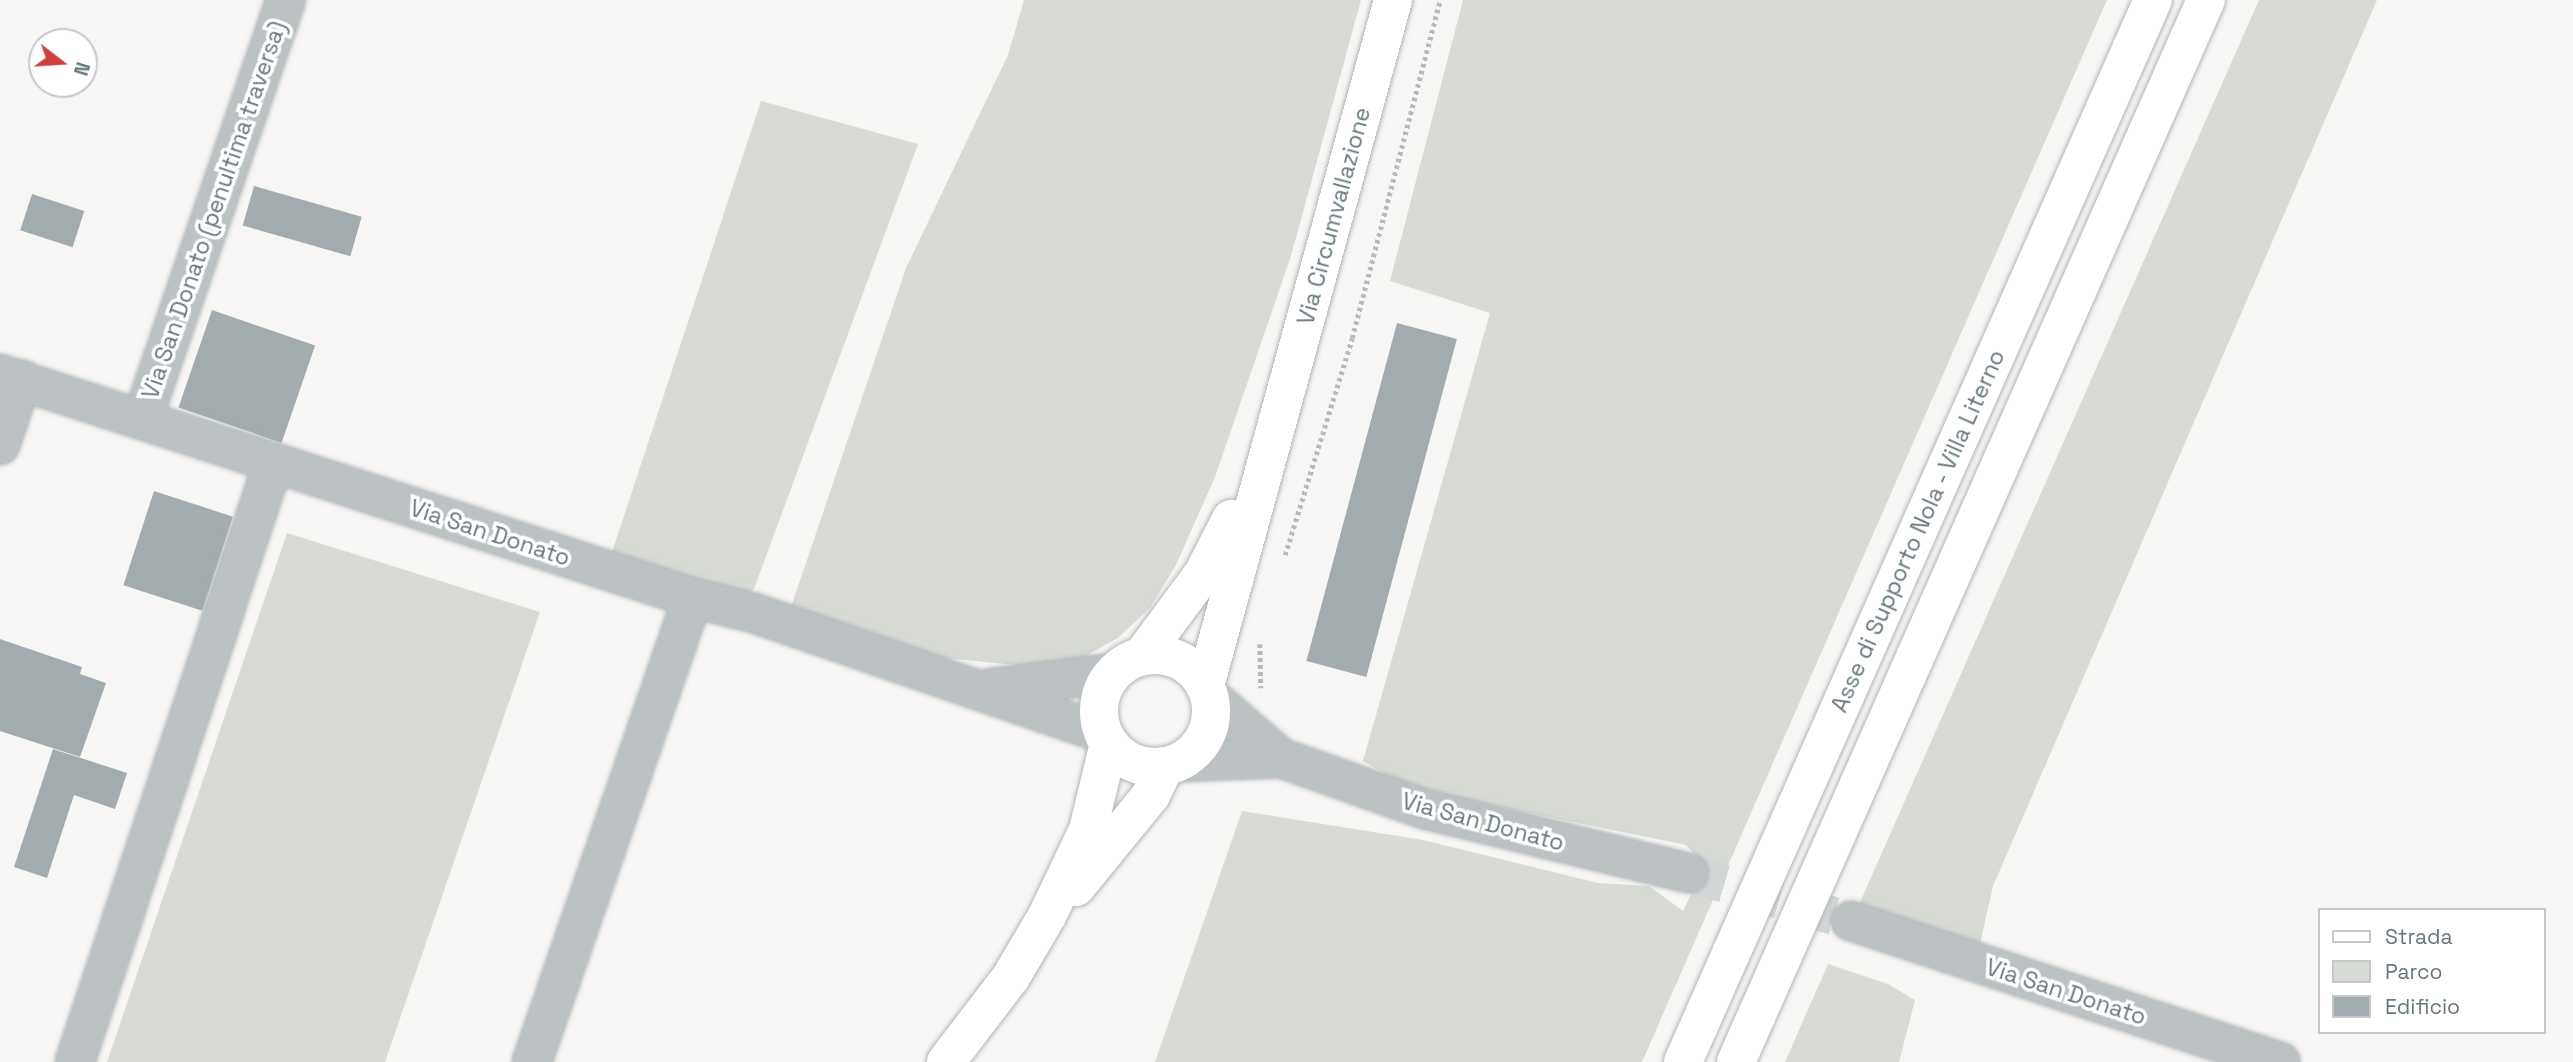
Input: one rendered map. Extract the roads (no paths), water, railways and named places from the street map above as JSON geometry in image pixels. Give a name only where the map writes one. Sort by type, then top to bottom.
[{"type":"main road","name":"Via Circumvallazione","points":[[1275,432],[1393,0]]},
{"type":"main road","name":"Asse di Supporto Nola - Villa Literno","points":[[1683,1062],[2152,0]]},
{"type":"main road","name":"Asse di Supporto Nola - Villa Literno","points":[[1736,1062],[2206,0]]},
{"type":"main road","points":[[946,1062],[1011,977],[1047,916],[1088,830],[1106,738],[1100,701],[1203,574],[1275,432]]},
{"type":"main road","points":[[1047,916],[1151,794],[1173,764],[1205,737],[1208,691],[1275,432]]},
{"type":"main road","points":[[1128,664],[1179,660],[1208,691]]},
{"type":"main road","points":[[1106,738],[1133,763],[1173,764]]},
{"type":"street","name":"Via San Donato (penultima traversa)","points":[[142,420],[286,0]]},
{"type":"street","name":"Via San Donato","points":[[11,377],[693,598],[754,613],[982,689],[1106,738]]},
{"type":"street","points":[[0,445],[11,377]]},
{"type":"street","points":[[75,1062],[273,464]]},
{"type":"street","points":[[532,1062],[693,598]]},
{"type":"street","points":[[982,689],[1128,664]]},
{"type":"street","name":"Via San Donato","points":[[1208,691],[1281,758]]},
{"type":"street","name":"Via San Donato","points":[[1173,764],[1281,758],[1424,809],[1688,873]]},
{"type":"street","name":"Via San Donato","points":[[1851,921],[2256,1059]]},
{"type":"tunnel","points":[[1688,873],[1851,921]]}]
